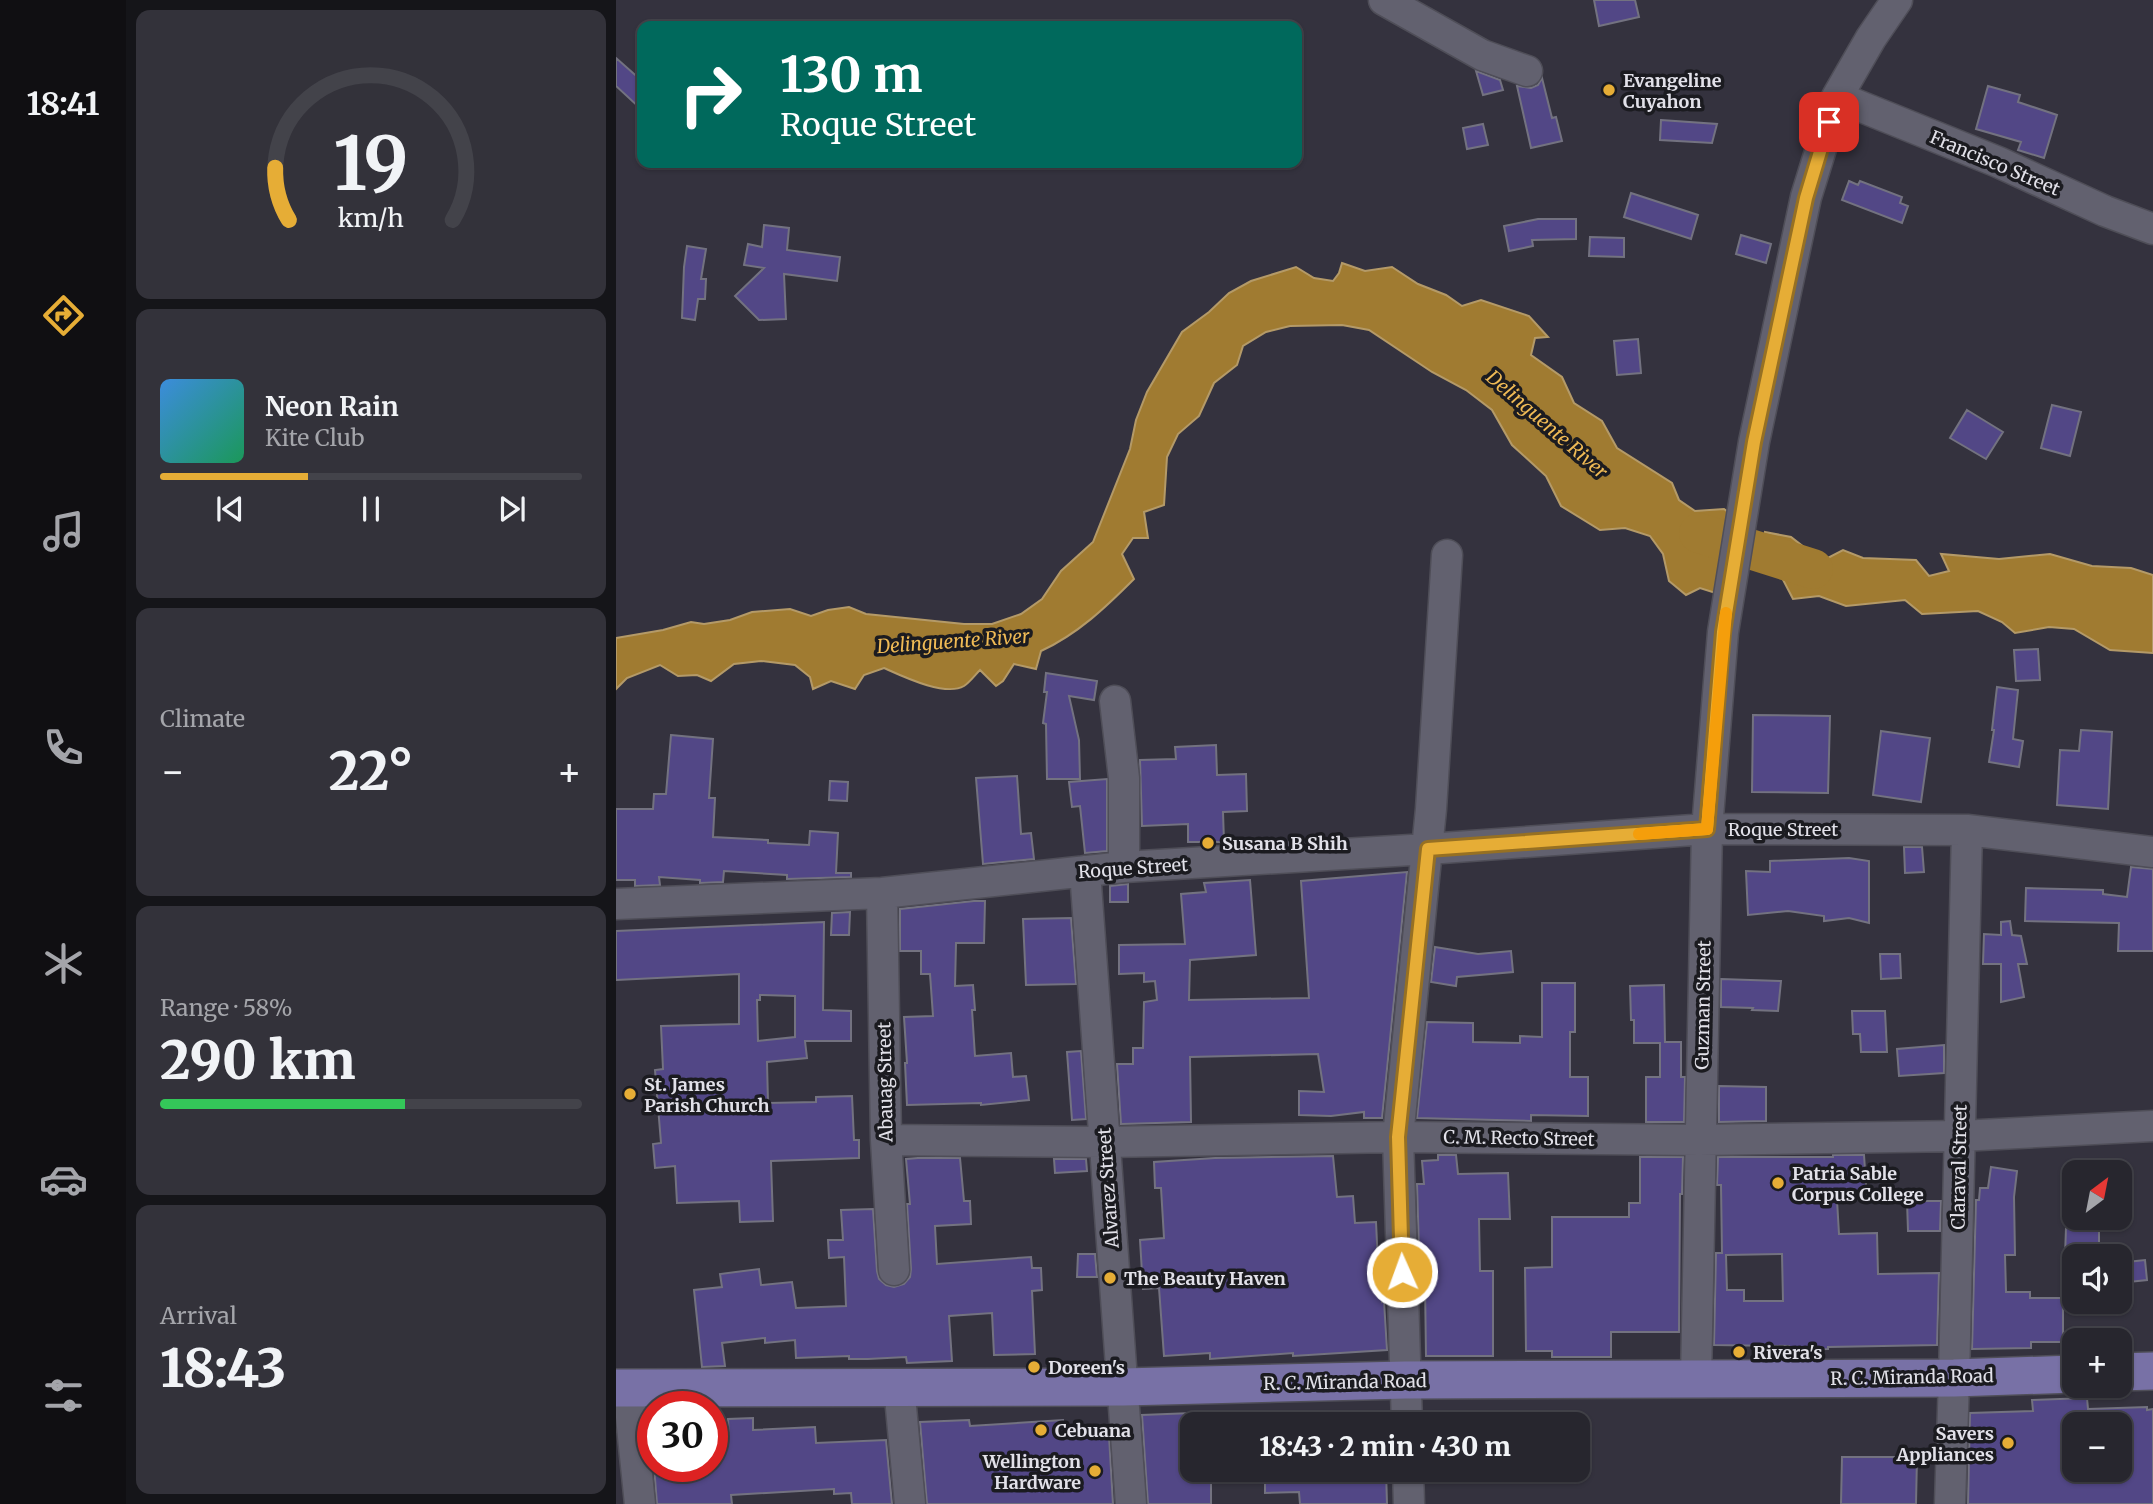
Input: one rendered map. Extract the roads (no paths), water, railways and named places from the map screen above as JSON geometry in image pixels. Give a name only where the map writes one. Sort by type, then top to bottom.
[{"type":"main road","points":[[2132,1372],[2153,1371]]},
{"type":"main road","name":"R. C. Miranda Road","points":[[622,1388],[1123,1387],[1405,1380],[1954,1378],[2062,1374]]},
{"type":"street","points":[[1384,0],[1482,55],[1528,71]]},
{"type":"street","name":"Guzman Street","points":[[1696,1379],[1707,829],[1723,632],[1754,442],[1806,198],[1837,97],[1871,38],[1897,0]]},
{"type":"street","name":"Francisco Street","points":[[1837,97],[2153,229]]},
{"type":"street","points":[[1406,1412],[1398,1137],[1428,849],[1447,555]]},
{"type":"street","points":[[1115,701],[1124,778],[1124,867]]},
{"type":"street","name":"Roque Street","points":[[616,904],[882,893],[1124,867],[1707,829],[1967,830],[2153,852]]},
{"type":"street","name":"Claraval Street","points":[[1950,1504],[1967,830]]},
{"type":"street","name":"Alvarez Street","points":[[1085,871],[1131,1504]]},
{"type":"street","name":"Abauag Street","points":[[882,893],[886,1140],[894,1270]]},
{"type":"street","name":"C. M. Recto Street","points":[[886,1140],[1104,1142],[1398,1137],[1700,1140],[1960,1136],[2153,1126]]},
{"type":"street","points":[[899,1386],[910,1504]]},
{"type":"street","points":[[622,1388],[640,1504]]},
{"type":"street","points":[[1408,1482],[1409,1504]]},
{"type":"water","points":[[1342,263],[1365,271],[1392,267],[1418,284],[1446,295],[1462,306],[1481,300],[1529,316],[1548,337],[1535,338],[1531,355],[1562,377],[1574,403],[1602,421],[1617,448],[1672,483],[1679,500],[1695,511],[1724,509],[1747,526],[1722,595],[1700,588],[1686,595],[1669,581],[1663,554],[1650,536],[1625,528],[1600,530],[1561,506],[1546,476],[1512,445],[1492,410],[1466,390],[1432,372],[1369,330],[1342,325],[1290,326],[1266,332],[1243,346],[1237,365],[1214,383],[1199,416],[1178,434],[1167,457],[1164,505],[1144,512],[1148,538],[1133,538],[1122,554],[1134,579],[1079,628],[1041,651],[1036,669],[1014,664],[1003,681],[996,686],[980,670],[964,686],[946,689],[924,684],[884,668],[864,675],[855,689],[831,681],[813,689],[810,677],[795,665],[761,661],[734,664],[711,681],[697,675],[678,676],[660,665],[627,678],[616,689],[616,638],[691,622],[704,624],[730,620],[752,612],[790,609],[811,616],[849,607],[866,614],[964,624],[992,624],[1021,614],[1042,599],[1061,571],[1093,542],[1130,449],[1136,420],[1147,392],[1182,332],[1229,293],[1251,281],[1296,267],[1314,278],[1333,281]]},
{"type":"water","points":[[1765,532],[1791,537],[1822,561],[1843,550],[1863,558],[1916,560],[1929,576],[1949,571],[1941,554],[1999,559],[2050,554],[2092,566],[2131,568],[2153,575],[2153,653],[2110,650],[2074,629],[2049,627],[2015,633],[2002,622],[1978,611],[1922,614],[1905,600],[1846,606],[1819,596],[1793,599],[1779,572],[1759,564]]},
{"type":"waterway","name":"Delinguente River","points":[[1699,533],[1813,569]]},
{"type":"place","name":"Evangeline Cuyahon","points":[[1609,90]]},
{"type":"place","name":"Susana B Shih","points":[[1208,843]]},
{"type":"place","name":"St. James Parish Church","points":[[630,1094]]},
{"type":"place","name":"Patria Sable Corpus College","points":[[1778,1183]]},
{"type":"place","name":"The Beauty Haven","points":[[1110,1278]]},
{"type":"place","name":"Rivera's","points":[[1739,1352]]},
{"type":"place","name":"Doreen's","points":[[1034,1367]]},
{"type":"place","name":"Cebuana","points":[[1041,1430]]},
{"type":"place","name":"Savers Appliances","points":[[2008,1443]]},
{"type":"place","name":"Wellington Hardware","points":[[1095,1471]]}]
